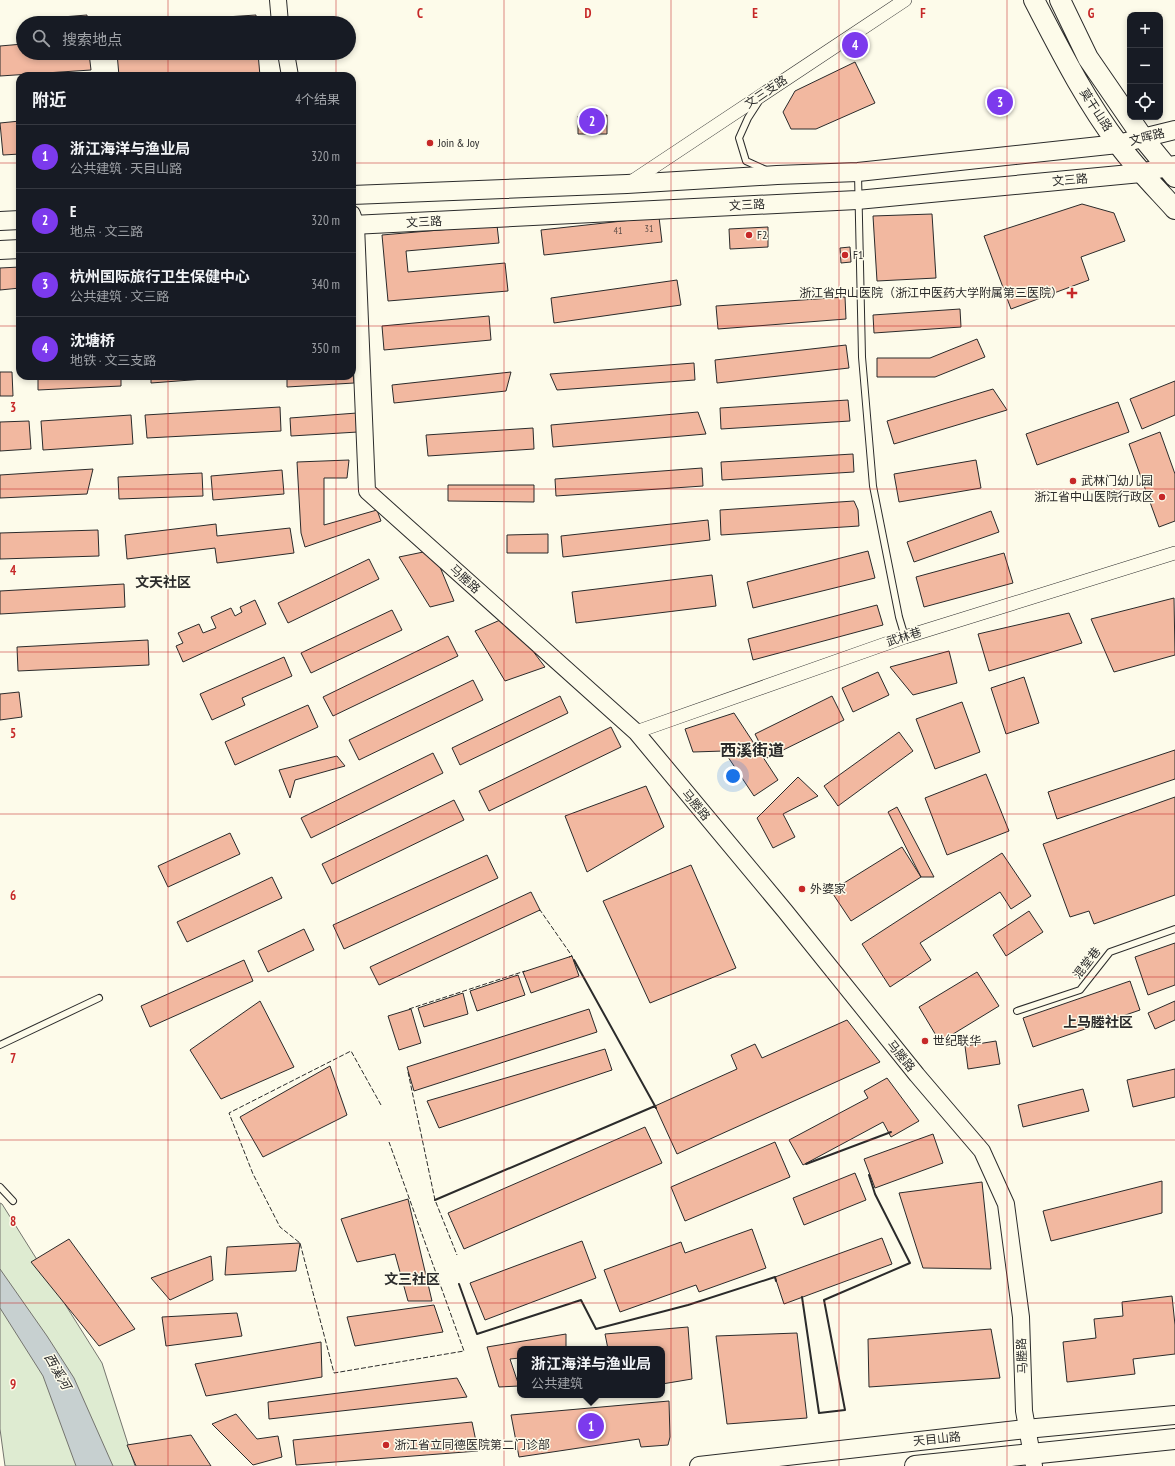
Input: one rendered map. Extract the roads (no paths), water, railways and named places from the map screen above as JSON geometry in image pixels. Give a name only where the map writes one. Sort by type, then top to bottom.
[{"type":"main road","name":"莫干山路","points":[[1034,0],[1069,69],[1118,144],[1141,173],[1175,209]]},
{"type":"main road","name":"莫干山路","points":[[1060,0],[1088,58],[1143,138],[1172,170]]},
{"type":"main road","name":"文晖路","points":[[1118,144],[1175,130]]},
{"type":"main road","points":[[356,195],[627,184],[777,175],[858,172],[1118,144]]},
{"type":"main road","points":[[1141,173],[1172,170]]},
{"type":"main road","name":"文三路","points":[[356,221],[857,200],[1141,173]]},
{"type":"main road","points":[[0,221],[16,220]]},
{"type":"main road","points":[[0,250],[16,249]]},
{"type":"main road","name":"天目山路","points":[[699,1466],[1026,1429],[1175,1415]]},
{"type":"main road","name":"天目山路","points":[[915,1466],[1032,1460],[1175,1439]]},
{"type":"street","points":[[278,0],[279,16]]},
{"type":"street","name":"文三支路","points":[[627,184],[905,0]]},
{"type":"street","points":[[287,60],[289,72]]},
{"type":"street","name":"马塍路","points":[[356,279],[367,491],[636,732],[982,1151],[1006,1204],[1021,1317],[1024,1411],[1032,1460]]},
{"type":"street","name":"武林巷","points":[[636,732],[904,637],[1175,553]]},
{"type":"lane","points":[[765,93],[748,118],[739,138],[746,161],[777,175]]},
{"type":"lane","points":[[858,172],[857,200],[862,357],[873,486],[904,637]]},
{"type":"lane","name":"混堂巷","points":[[1017,1010],[1080,990],[1110,952],[1175,929]]},
{"type":"lane","points":[[0,1045],[99,998]]},
{"type":"lane","points":[[0,1187],[13,1201]]},
{"type":"water","name":"西溪河","points":[[0,1269],[47,1336],[74,1378],[113,1466],[76,1466],[43,1376],[0,1308]]},
{"type":"place","name":"沈塘桥","points":[[855,45]]},
{"type":"place","name":"杭州国际旅行卫生保健中心","points":[[1000,102]]},
{"type":"place","name":"E","points":[[592,121]]},
{"type":"place","name":"Join & Joy","points":[[430,143]]},
{"type":"place","name":"F2","points":[[749,235]]},
{"type":"place","name":"F1","points":[[845,255]]},
{"type":"place","name":"浙江省中山医院（浙江中医药大学附属第三医院）","points":[[1072,293]]},
{"type":"place","name":"武林门幼儿园","points":[[1073,481]]},
{"type":"place","name":"浙江省中山医院行政区","points":[[1162,497]]},
{"type":"place","name":"外婆家","points":[[802,889]]},
{"type":"place","name":"世纪联华","points":[[925,1041]]},
{"type":"place","name":"浙江海洋与渔业局","points":[[591,1426]]},
{"type":"place","name":"浙江省立同德医院第二门诊部","points":[[386,1445]]},
{"type":"district","name":"文天社区","points":[[163,582]]},
{"type":"district","name":"西溪街道","points":[[752,750]]},
{"type":"district","name":"上马塍社区","points":[[1098,1022]]},
{"type":"district","name":"文三社区","points":[[412,1279]]}]
